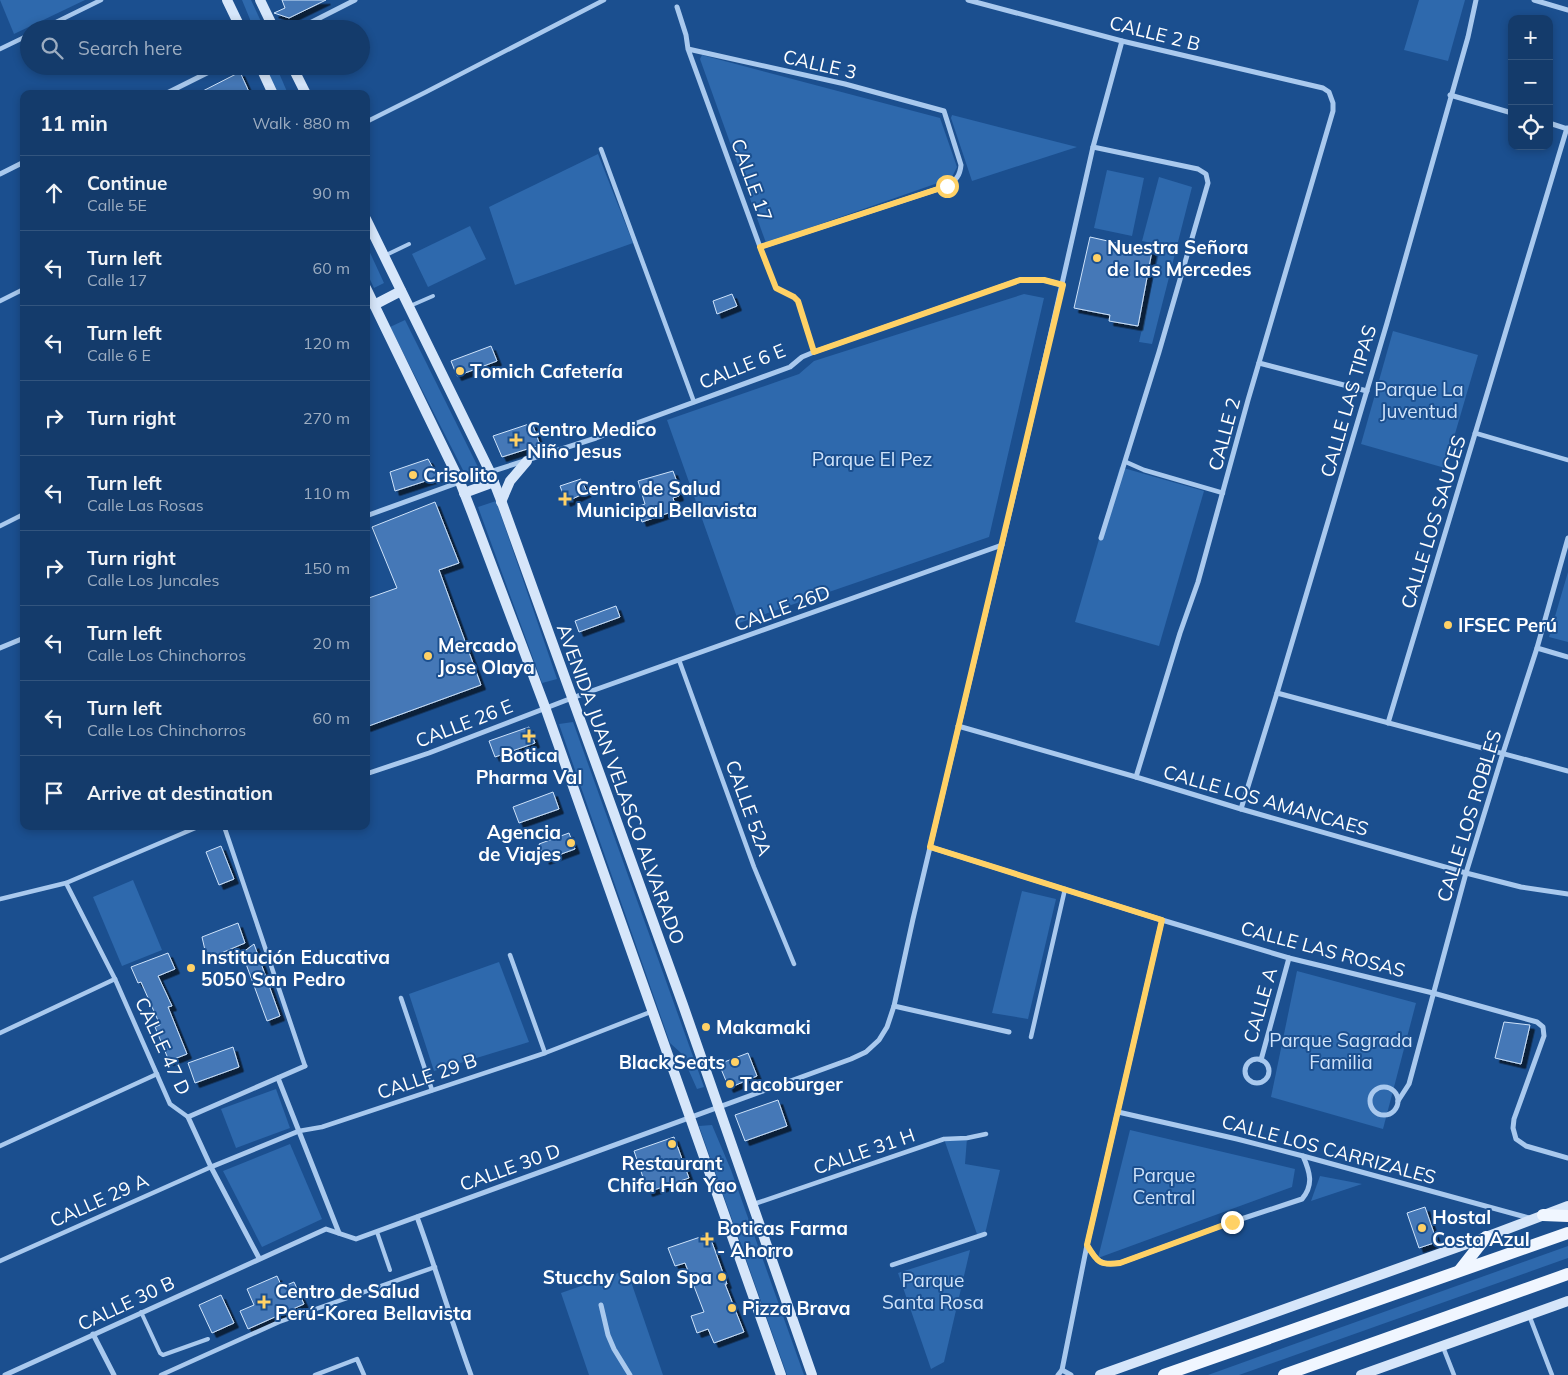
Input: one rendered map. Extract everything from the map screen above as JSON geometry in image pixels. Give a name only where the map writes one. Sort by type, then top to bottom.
[{"type":"main road","points":[[227,0],[237,20]]},
{"type":"main road","points":[[260,0],[270,20]]},
{"type":"main road","points":[[264,75],[271,90]]},
{"type":"main road","points":[[296,75],[304,90]]},
{"type":"main road","name":"AVENIDA JUAN VELASCO ALVARADO","points":[[370,226],[494,482],[754,1204],[812,1375]]},
{"type":"main road","points":[[374,304],[401,291]]},
{"type":"main road","points":[[370,296],[460,482],[545,707],[781,1375]]},
{"type":"main road","points":[[501,502],[510,481],[527,461]]},
{"type":"main road","points":[[464,493],[494,482]]},
{"type":"main road","points":[[1100,1375],[1568,1206]]},
{"type":"main road","points":[[1537,1217],[1568,1216]]},
{"type":"main road","points":[[1164,1375],[1568,1233]]},
{"type":"main road","points":[[1459,1271],[1486,1237]]},
{"type":"main road","points":[[1284,1375],[1568,1274]]},
{"type":"main road","points":[[1361,1375],[1568,1301]]},
{"type":"street","points":[[60,20],[101,0]]},
{"type":"street","points":[[316,20],[356,0]]},
{"type":"street","points":[[370,120],[604,0]]},
{"type":"street","name":"CALLE 2 B","points":[[968,0],[1122,41],[1323,88],[1329,92],[1331,98]]},
{"type":"street","name":"CALLE LAS TIPAS","points":[[1241,809],[1367,391],[1466,44],[1476,0]]},
{"type":"street","points":[[1534,0],[1568,9]]},
{"type":"street","name":"CALLE 17","points":[[677,7],[686,36],[688,50],[760,247]]},
{"type":"street","points":[[0,49],[20,39]]},
{"type":"street","name":"CALLE 30 D","points":[[339,1234],[356,1239],[377,1232],[866,1052],[880,1040],[887,1027],[894,1006],[958,726],[979,645],[1063,285],[1093,147],[1122,41]]},
{"type":"street","name":"CALLE 3","points":[[688,50],[845,84],[944,111],[961,165],[961,174],[947,186],[760,247]]},
{"type":"street","points":[[173,90],[204,75]]},
{"type":"street","points":[[1450,95],[1508,112]]},
{"type":"street","name":"CALLE 2","points":[[1136,777],[1198,582],[1332,111],[1331,98]]},
{"type":"street","points":[[1553,124],[1567,128]]},
{"type":"street","name":"CALLE LOS SAUCES","points":[[1388,723],[1567,128]]},
{"type":"street","points":[[1093,147],[1198,169],[1206,174],[1208,183],[1102,538]]},
{"type":"street","points":[[601,148],[694,402]]},
{"type":"street","points":[[0,174],[20,164]]},
{"type":"street","name":"CALLE 6 E","points":[[490,472],[527,461],[694,402],[790,366],[802,357],[814,352],[1020,280],[1044,280],[1063,285]]},
{"type":"street","points":[[0,301],[20,291]]},
{"type":"street","points":[[1259,363],[1367,391]]},
{"type":"street","points":[[1475,433],[1568,460]]},
{"type":"street","points":[[1126,462],[1144,470],[1223,493]]},
{"type":"street","points":[[370,515],[460,482]]},
{"type":"street","points":[[0,526],[20,516]]},
{"type":"street","name":"CALLE LOS ROBLES","points":[[1398,1101],[1409,1084],[1466,873],[1502,753],[1537,648],[1568,538]]},
{"type":"street","name":"CALLE 26D","points":[[572,698],[1002,545]]},
{"type":"street","points":[[0,648],[20,640]]},
{"type":"street","points":[[1537,648],[1568,658]]},
{"type":"street","name":"CALLE 52A","points":[[679,660],[754,867],[794,964]]},
{"type":"street","points":[[1277,694],[1568,771]]},
{"type":"street","name":"CALLE 26 E","points":[[370,773],[429,753],[572,698]]},
{"type":"street","name":"CALLE LOS AMANCAES","points":[[958,726],[1466,873],[1521,887],[1568,894]]},
{"type":"street","points":[[0,899],[66,884],[191,830]]},
{"type":"street","name":"CALLE 47 D","points":[[66,884],[115,980],[170,1104],[188,1117],[305,1066],[225,830]]},
{"type":"street","name":"CALLE LAS ROSAS","points":[[930,847],[1289,958],[1433,992],[1537,1022],[1543,1027],[1544,1036],[1514,1119],[1513,1128],[1516,1139],[1526,1146],[1568,1158]]},
{"type":"street","points":[[1031,1037],[1065,889]]},
{"type":"street","points":[[1058,1375],[1062,1370],[1087,1245],[1162,920]]},
{"type":"street","points":[[510,955],[545,1052]]},
{"type":"street","name":"CALLE A","points":[[1261,1060],[1289,958]]},
{"type":"street","points":[[0,1033],[115,980]]},
{"type":"street","points":[[401,998],[432,1090]]},
{"type":"street","points":[[894,1006],[1009,1032]]},
{"type":"street","name":"CALLE 29 B","points":[[211,1167],[299,1131],[322,1127],[545,1052],[653,1011]]},
{"type":"street","points":[[1251,1060],[1261,1060],[1267,1065],[1269,1073],[1264,1081],[1254,1083],[1246,1077],[1245,1068],[1251,1060]]},
{"type":"street","points":[[0,1146],[157,1074]]},
{"type":"street","points":[[278,1078],[339,1234]]},
{"type":"street","points":[[1384,1088],[1389,1088],[1394,1092],[1398,1101],[1394,1111],[1384,1115],[1375,1111],[1371,1102],[1374,1092],[1384,1088]]},
{"type":"street","name":"CALLE LOS CARRIZALES","points":[[1118,1112],[1237,1139],[1537,1217]]},
{"type":"street","points":[[188,1117],[211,1167],[259,1258]]},
{"type":"street","name":"CALLE 31 H","points":[[754,1204],[944,1140],[986,1134]]},
{"type":"street","points":[[1087,1245],[1093,1256],[1100,1262],[1108,1265],[1120,1263],[1232,1222],[1302,1199],[1309,1191],[1310,1177],[1308,1165],[1303,1156]]},
{"type":"street","name":"CALLE 29 A","points":[[0,1261],[211,1167]]},
{"type":"street","points":[[417,1217],[471,1375]]},
{"type":"street","name":"CALLE 30 B","points":[[5,1375],[326,1229],[339,1234]]},
{"type":"street","points":[[892,1265],[985,1234]]},
{"type":"street","points":[[161,1375],[279,1322],[435,1267]]},
{"type":"street","points":[[601,1305],[608,1335],[630,1375]]},
{"type":"street","points":[[1530,1315],[1552,1375]]},
{"type":"street","points":[[93,1334],[114,1375]]},
{"type":"street","points":[[1442,1346],[1454,1375]]},
{"type":"street","points":[[316,1375],[357,1359],[364,1375]]},
{"type":"street","points":[[1062,1370],[1071,1375]]},
{"type":"lane","points":[[384,256],[409,244]]},
{"type":"lane","name":"CALLE 17","points":[[760,247],[776,288],[798,301],[814,352]]},
{"type":"lane","points":[[409,306],[433,296]]},
{"type":"lane","points":[[377,1232],[390,1270]]},
{"type":"lane","points":[[141,1312],[160,1353],[163,1355],[208,1339]]},
{"type":"green space","points":[[0,0],[85,0],[43,20],[20,20],[20,31],[14,34]]},
{"type":"green space","points":[[242,0],[251,0],[260,20],[250,20]]},
{"type":"green space","points":[[1419,0],[1465,0],[1448,61],[1404,50]]},
{"type":"green space","points":[[702,55],[940,118],[957,167],[952,177],[935,184],[766,243],[700,59]]},
{"type":"green space","points":[[268,75],[280,75],[286,90],[275,90]]},
{"type":"green space","points":[[952,115],[1077,147],[972,181],[951,118]]},
{"type":"green space","points":[[598,154],[633,243],[515,285],[489,207]]},
{"type":"green space","points":[[1107,170],[1144,178],[1132,236],[1094,228]]},
{"type":"green space","points":[[1159,177],[1192,187],[1152,344],[1139,342],[1161,245],[1142,241]]},
{"type":"green space","points":[[470,226],[486,259],[428,287],[412,254]]},
{"type":"green space","points":[[370,253],[384,283],[374,288],[370,280]]},
{"type":"green space","name":"Parque El Pez","points":[[1024,294],[1044,298],[989,537],[739,623],[667,420],[799,374],[814,361]]},
{"type":"green space","points":[[405,320],[480,471],[465,474],[390,327]]},
{"type":"green space","name":"Parque La Juventud","points":[[1393,331],[1478,355],[1445,468],[1361,444]]},
{"type":"green space","points":[[1120,467],[1204,491],[1159,646],[1075,622]]},
{"type":"green space","points":[[496,501],[557,679],[542,683],[478,507]]},
{"type":"green space","points":[[1568,572],[1568,642],[1549,637]]},
{"type":"green space","points":[[573,722],[704,1087],[697,1089],[681,1053],[670,1043],[559,724]]},
{"type":"green space","points":[[133,880],[162,950],[122,966],[93,897]]},
{"type":"green space","points":[[1022,891],[1056,899],[1028,1019],[992,1013]]},
{"type":"green space","points":[[499,962],[529,1042],[434,1071],[409,994]]},
{"type":"green space","name":"Parque Sagrada Familia","points":[[1297,971],[1416,1003],[1383,1129],[1271,1097]]},
{"type":"green space","points":[[276,1089],[290,1128],[236,1148],[221,1109]]},
{"type":"green space","points":[[712,1125],[731,1170],[804,1375],[787,1375],[699,1126]]},
{"type":"green space","name":"Parque Central","points":[[1130,1130],[1295,1169],[1292,1187],[1098,1258]]},
{"type":"green space","points":[[967,1138],[965,1164],[1000,1170],[985,1234],[978,1237],[944,1139]]},
{"type":"green space","points":[[290,1144],[322,1219],[262,1247],[223,1171]]},
{"type":"green space","points":[[1320,1176],[1362,1184],[1311,1201]]},
{"type":"green space","points":[[1568,1246],[1568,1258],[1239,1375],[1208,1375]]},
{"type":"green space","name":"Parque Santa Rosa","points":[[970,1250],[944,1362],[931,1369],[898,1273]]},
{"type":"green space","points":[[627,1270],[663,1375],[589,1375],[561,1293]]},
{"type":"building","points":[[282,0],[326,0],[289,18],[274,13],[285,8]]},
{"type":"building","points":[[234,75],[241,75],[248,90],[205,90]]},
{"type":"building","points":[[1090,237],[1152,251],[1138,326],[1109,321],[1110,315],[1074,308]]},
{"type":"building","points":[[732,294],[737,306],[717,314],[713,301]]},
{"type":"building","points":[[491,346],[497,361],[457,376],[451,361]]},
{"type":"building","name":"Centro Medico Niño Jesus","points":[[532,423],[540,445],[502,457],[493,436]]},
{"type":"building","name":"Crisolito","points":[[428,459],[438,477],[395,491],[390,472]]},
{"type":"building","points":[[673,471],[677,482],[674,482],[679,496],[673,498],[677,510],[642,522],[637,507],[645,504],[638,481]]},
{"type":"building","name":"Centro de Salud Municipal Bellavista","points":[[581,479],[587,492],[566,502],[560,486]]},
{"type":"building","points":[[435,502],[459,563],[439,570],[481,685],[370,726],[370,598],[397,588],[372,527]]},
{"type":"building","points":[[616,606],[620,617],[579,632],[575,621]]},
{"type":"building","points":[[529,727],[535,743],[495,757],[489,741]]},
{"type":"building","points":[[553,792],[559,809],[519,823],[513,807]]},
{"type":"building","points":[[569,833],[575,849],[545,860],[539,844]]},
{"type":"building","points":[[221,846],[234,879],[219,885],[206,852]]},
{"type":"building","points":[[238,923],[245,943],[207,959],[202,937]]},
{"type":"building","points":[[254,944],[280,1016],[267,1021],[242,953]]},
{"type":"building","points":[[168,953],[175,969],[158,976],[172,1006],[168,1007],[187,1054],[169,1061],[155,1027],[160,1025],[141,982],[138,983],[131,967]]},
{"type":"building","points":[[1504,1022],[1530,1025],[1521,1064],[1495,1058]]},
{"type":"building","points":[[233,1047],[239,1067],[195,1083],[188,1063]]},
{"type":"building","points":[[748,1053],[757,1076],[729,1088],[719,1064]]},
{"type":"building","points":[[778,1100],[787,1126],[745,1141],[735,1115]]},
{"type":"building","points":[[674,1137],[689,1178],[648,1192],[634,1151]]},
{"type":"building","name":"Hostal Costa Azul","points":[[1425,1207],[1437,1242],[1419,1248],[1407,1213]]},
{"type":"building","points":[[709,1234],[727,1284],[725,1284],[744,1332],[714,1343],[708,1329],[697,1333],[691,1316],[704,1312],[685,1263],[675,1266],[668,1248]]},
{"type":"building","points":[[277,1276],[282,1287],[294,1282],[304,1304],[248,1329],[240,1311],[254,1305],[247,1289]]},
{"type":"building","points":[[221,1295],[234,1323],[212,1333],[199,1305]]},
{"type":"place","name":"Nuestra Señora de las Mercedes","points":[[1097,258]]},
{"type":"place","name":"Tomich Cafetería","points":[[460,371]]},
{"type":"place","name":"Centro Medico Niño Jesus","points":[[516,440]]},
{"type":"place","name":"Crisolito","points":[[413,475]]},
{"type":"place","name":"Centro de Salud Municipal Bellavista","points":[[565,499]]},
{"type":"place","name":"IFSEC Perú","points":[[1448,625]]},
{"type":"place","name":"Mercado Jose Olaya","points":[[428,656]]},
{"type":"place","name":"Botica Pharma Val","points":[[529,736]]},
{"type":"place","name":"Agencia de Viajes","points":[[571,843]]},
{"type":"place","name":"Institución Educativa 5050 San Pedro","points":[[191,968]]},
{"type":"place","name":"Makamaki","points":[[706,1027]]},
{"type":"place","name":"Black Seats","points":[[735,1062]]},
{"type":"place","name":"Tacoburger","points":[[730,1084]]},
{"type":"place","name":"Restaurant Chifa Han Yao","points":[[672,1144]]},
{"type":"place","name":"Hostal Costa Azul","points":[[1422,1228]]},
{"type":"place","name":"Boticas Farma - Ahorro","points":[[707,1239]]},
{"type":"place","name":"Stucchy Salon Spa","points":[[722,1277]]},
{"type":"place","name":"Centro de Salud Perú-Korea Bellavista","points":[[264,1302]]},
{"type":"place","name":"Pizza Brava","points":[[732,1308]]},
{"type":"route","points":[[947,186],[760,247],[776,288],[798,301],[814,352],[1020,280],[1044,280],[1063,285],[930,847],[1162,920],[1087,1245],[1093,1256],[1100,1262],[1108,1265],[1120,1263],[1232,1222]]}]
